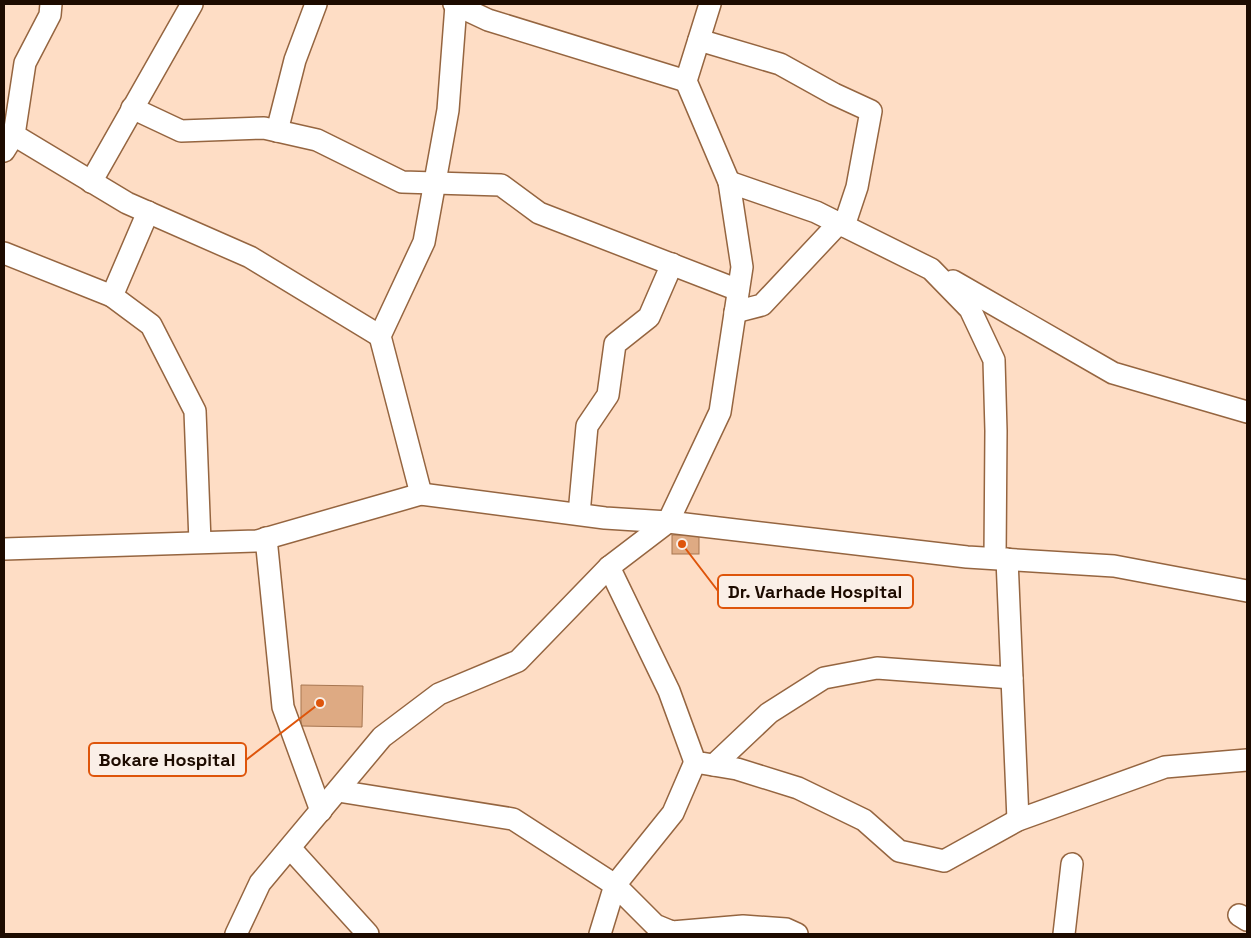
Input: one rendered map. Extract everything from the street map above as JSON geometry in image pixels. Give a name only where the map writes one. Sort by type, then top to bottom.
[{"type":"street","points":[[51,4],[50,15],[12,87],[9,143],[91,182],[127,203],[250,257],[380,336]]},
{"type":"street","points":[[91,182],[192,4]]},
{"type":"street","points":[[277,131],[295,60],[316,4]]},
{"type":"street","points":[[421,494],[380,336],[424,242],[448,110],[455,4],[488,20],[686,80]]},
{"type":"street","points":[[236,934],[260,883],[382,737],[439,694],[518,661],[609,567],[668,522],[720,412],[742,268],[730,182],[686,80],[710,4]]},
{"type":"street","points":[[699,40],[780,64],[834,94],[871,111],[857,186],[841,224],[762,304],[736,312]]},
{"type":"street","points":[[132,108],[181,131],[264,128],[317,140],[402,182],[502,185],[539,213],[738,290]]},
{"type":"street","points":[[730,182],[816,212],[841,224],[931,269],[1113,373],[1247,412]]},
{"type":"street","points":[[112,296],[148,212]]},
{"type":"street","points":[[4,253],[112,296],[151,325],[195,411],[200,542]]},
{"type":"street","points":[[579,514],[587,426],[608,395],[615,344],[649,316],[672,264]]},
{"type":"street","points":[[931,269],[970,310],[994,360],[1001,559],[1012,678],[1018,820]]},
{"type":"street","points":[[4,549],[257,540],[421,494],[579,514],[668,522],[967,557],[1114,566],[1247,591]]},
{"type":"street","points":[[266,538],[283,707],[320,811]]},
{"type":"street","points":[[609,567],[705,764]]},
{"type":"street","points":[[600,934],[615,885],[673,813],[705,764],[769,712],[824,678],[877,668],[1012,678]]},
{"type":"street","points":[[705,764],[738,769],[798,788],[864,820],[899,851],[944,861],[1018,820],[1165,767],[1247,760]]},
{"type":"street","points":[[338,791],[514,819],[615,885],[655,924],[672,932],[744,926],[786,930],[797,934]]},
{"type":"street","points":[[290,848],[368,934]]},
{"type":"street","points":[[1064,934],[1072,864]]},
{"type":"building","points":[[672,535],[699,535],[699,554],[672,554]]},
{"type":"building","points":[[301,685],[363,686],[362,727],[301,726]]},
{"type":"place","name":"Dr. Varhade Hospital","points":[[682,544]]},
{"type":"place","name":"Bokare Hospital","points":[[320,703]]}]
